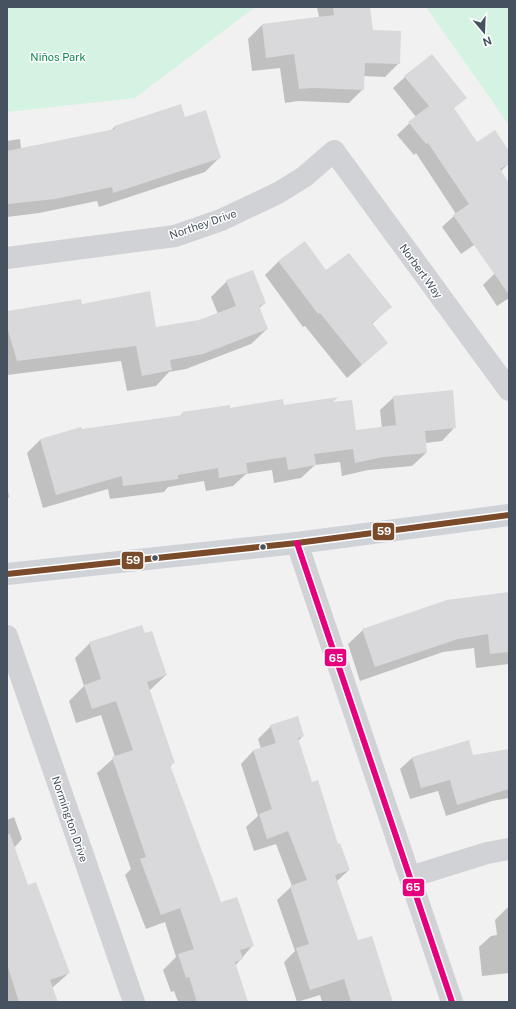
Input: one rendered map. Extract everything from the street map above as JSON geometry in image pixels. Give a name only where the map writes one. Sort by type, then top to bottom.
[{"type":"main road","points":[[7,574],[296,543],[509,515]]},
{"type":"street","name":"Northey Drive","points":[[7,258],[176,236],[221,220],[278,193],[304,177],[334,151]]},
{"type":"street","name":"Norbert Way","points":[[334,151],[509,390]]},
{"type":"street","points":[[296,543],[452,1002]]},
{"type":"street","name":"Normington Drive","points":[[7,636],[134,1002]]},
{"type":"street","points":[[410,877],[509,849]]},
{"type":"green space","name":"Niños Park","points":[[7,7],[255,7],[135,98],[7,112]]},
{"type":"green space","points":[[426,7],[509,7],[509,125]]},
{"type":"building","points":[[333,7],[370,7],[373,30],[401,31],[400,64],[365,63],[364,90],[313,88],[299,89],[294,54],[266,58],[262,24],[334,15]]},
{"type":"building","points":[[432,54],[467,98],[454,108],[477,142],[495,130],[509,151],[509,163],[500,169],[509,183],[509,295],[453,215],[469,204],[428,143],[426,144],[408,122],[429,106],[404,76]]},
{"type":"building","points":[[181,104],[185,117],[206,110],[221,158],[113,193],[112,187],[55,199],[7,204],[7,151],[115,129],[114,126]]},
{"type":"building","points":[[305,241],[326,270],[349,253],[392,307],[372,323],[388,343],[362,365],[320,313],[318,314],[278,261]]},
{"type":"building","points":[[253,270],[266,303],[259,306],[268,329],[203,354],[170,360],[172,370],[142,376],[136,346],[17,361],[7,327],[7,311],[81,299],[82,304],[150,291],[156,327],[199,320],[236,306],[226,280]]},
{"type":"building","points":[[453,390],[456,428],[425,431],[427,453],[383,457],[355,463],[353,449],[314,454],[316,465],[288,470],[286,457],[246,463],[248,473],[219,478],[218,468],[178,475],[178,479],[123,486],[122,476],[56,495],[40,439],[81,427],[82,429],[183,415],[182,412],[230,405],[230,408],[283,399],[284,405],[338,397],[332,402],[352,400],[356,430],[396,425],[393,396]]},
{"type":"building","points":[[509,592],[509,652],[490,654],[488,634],[458,639],[375,667],[362,629],[447,600]]},
{"type":"building","points":[[142,625],[145,633],[152,631],[167,675],[147,682],[175,763],[170,765],[221,902],[237,897],[254,946],[240,950],[243,959],[235,962],[248,1002],[197,1002],[189,977],[186,978],[178,954],[194,949],[180,908],[161,915],[140,859],[146,857],[112,757],[133,750],[116,701],[92,709],[84,685],[101,679],[89,642]]},
{"type":"building","points":[[298,716],[304,736],[298,738],[312,782],[318,780],[338,844],[340,843],[350,870],[335,875],[358,940],[372,936],[393,1002],[351,1002],[344,979],[310,990],[296,948],[309,944],[290,886],[307,880],[288,831],[267,839],[259,814],[272,809],[253,750],[276,743],[270,725]]},
{"type":"building","points":[[469,740],[473,755],[509,749],[509,789],[457,805],[450,780],[421,788],[412,757]]},
{"type":"building","points":[[7,834],[10,834],[28,885],[36,882],[70,973],[50,980],[58,1002],[19,1002],[7,964]]},
{"type":"transit line","name":"59","points":[[7,574],[297,543],[509,515]]},
{"type":"transit line","name":"65","points":[[297,543],[452,1002]]}]
